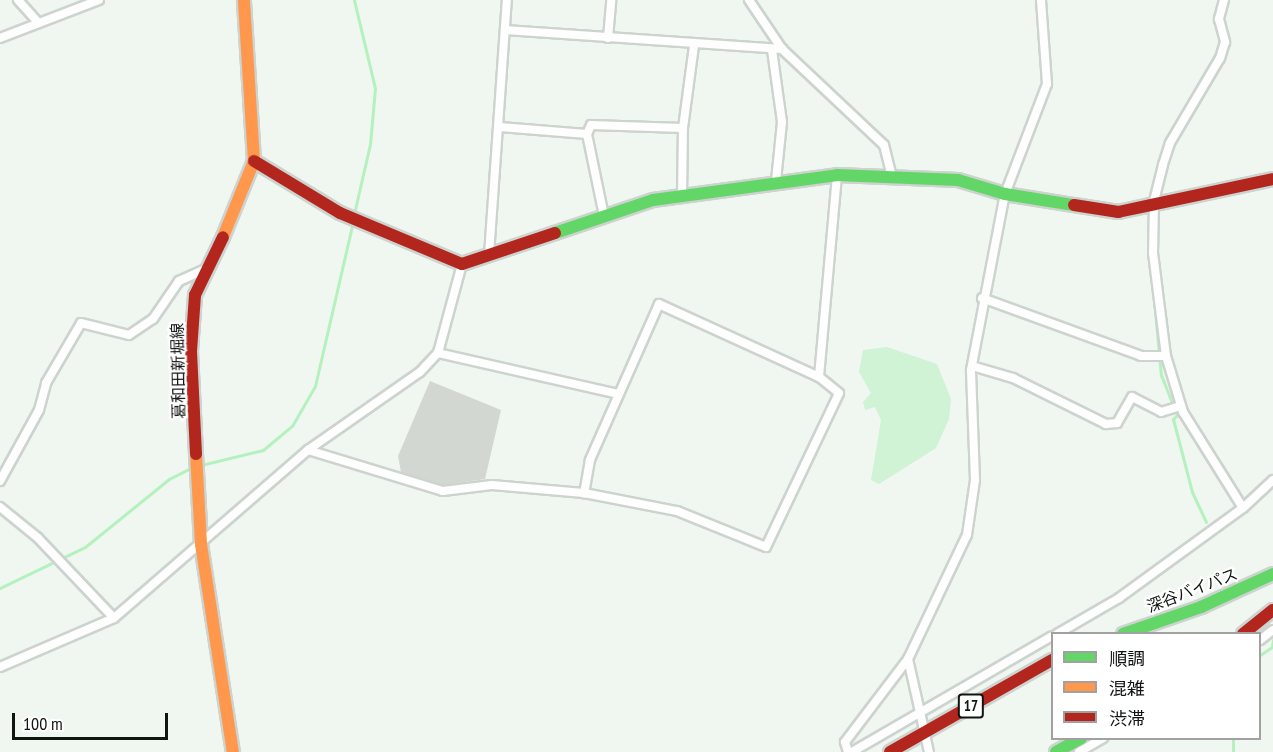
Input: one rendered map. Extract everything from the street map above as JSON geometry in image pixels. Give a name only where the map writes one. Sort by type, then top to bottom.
[{"type":"main road","name":"葛和田新堀線","points":[[233,752],[201,544],[191,351],[195,295],[204,270],[247,187],[254,161],[244,0]]},
{"type":"main road","points":[[254,161],[347,215],[462,264],[653,200],[776,181],[837,175],[958,180],[1005,194],[1118,212],[1155,202],[1273,179]]},
{"type":"main road","name":"深谷バイパス","points":[[1126,632],[1201,607],[1273,574]]},
{"type":"main road","points":[[1244,632],[1273,610]]},
{"type":"main road","name":"17","points":[[890,752],[1051,661]]},
{"type":"main road","points":[[1056,752],[1077,740]]},
{"type":"street","points":[[18,0],[37,21]]},
{"type":"street","points":[[0,38],[37,21],[99,0]]},
{"type":"street","points":[[489,255],[500,127],[507,0]]},
{"type":"street","points":[[608,38],[611,0]]},
{"type":"street","points":[[749,0],[782,49],[884,145],[892,177]]},
{"type":"street","points":[[1041,0],[1047,84],[1005,194],[982,298],[968,389],[975,480],[967,535],[908,658],[845,742],[850,752],[1051,637]]},
{"type":"street","points":[[1224,0],[1219,19],[1225,42],[1220,57],[1170,143],[1155,202],[1154,253],[1165,356],[1181,406],[1243,508]]},
{"type":"street","points":[[505,30],[694,46],[782,49]]},
{"type":"street","points":[[682,197],[683,128],[694,46]]},
{"type":"street","points":[[772,50],[782,122],[776,181]]},
{"type":"street","points":[[604,216],[587,134],[591,125],[683,128]]},
{"type":"street","points":[[500,127],[587,134]]},
{"type":"street","points":[[819,377],[837,175]]},
{"type":"street","points":[[0,667],[114,618],[308,450],[420,372],[438,353],[462,264]]},
{"type":"street","points":[[0,481],[39,410],[46,383],[81,323],[129,335],[153,319],[179,281],[204,270]]},
{"type":"street","points":[[982,298],[1141,356],[1165,356]]},
{"type":"street","points":[[308,450],[443,491],[492,485],[584,493],[677,511],[766,547],[839,393],[819,377],[659,304],[590,460],[584,493]]},
{"type":"street","points":[[438,353],[618,394]]},
{"type":"street","points":[[972,366],[1013,378],[1106,424],[1117,423],[1132,397],[1161,412],[1181,406]]},
{"type":"street","points":[[1060,632],[1119,598],[1243,508],[1273,480]]},
{"type":"street","points":[[0,507],[38,538],[114,618]]},
{"type":"street","points":[[1261,639],[1273,630]]},
{"type":"street","points":[[908,658],[929,752]]},
{"type":"street","points":[[1079,752],[1100,740]]},
{"type":"green space","points":[[887,347],[937,364],[951,399],[949,419],[936,448],[879,484],[871,480],[881,420],[875,407],[865,410],[863,402],[871,393],[859,372],[863,350]]},
{"type":"building","points":[[430,381],[501,410],[485,479],[444,485],[401,472],[398,456]]},
{"type":"waterway","points":[[354,0],[375,88],[370,144],[354,214]]},
{"type":"waterway","points":[[201,465],[263,450],[292,426],[315,386],[353,221]]},
{"type":"waterway","points":[[1150,257],[1161,375],[1177,415],[1173,419],[1192,492],[1206,522]]},
{"type":"waterway","points":[[0,588],[85,547],[169,479],[195,466]]},
{"type":"waterway","points":[[1261,654],[1272,647],[1273,640]]},
{"type":"waterway","points":[[1233,740],[1233,752]]},
{"type":"traffic: fast","points":[[555,233],[653,200],[837,175],[958,180],[1005,194],[1074,205]]},
{"type":"traffic: fast","points":[[1129,632],[1201,607],[1273,574]]},
{"type":"traffic: fast","points":[[1056,752],[1077,740]]},
{"type":"traffic: slow","points":[[223,237],[254,161],[244,0]]},
{"type":"traffic: slow","points":[[196,454],[201,544],[233,752]]},
{"type":"traffic: jam","points":[[254,161],[340,213],[462,264],[555,233]]},
{"type":"traffic: jam","points":[[1074,205],[1118,212],[1273,179]]},
{"type":"traffic: jam","points":[[196,454],[191,351],[195,295],[223,237]]},
{"type":"traffic: jam","points":[[1246,632],[1273,610]]},
{"type":"traffic: jam","points":[[890,752],[1051,661]]}]
